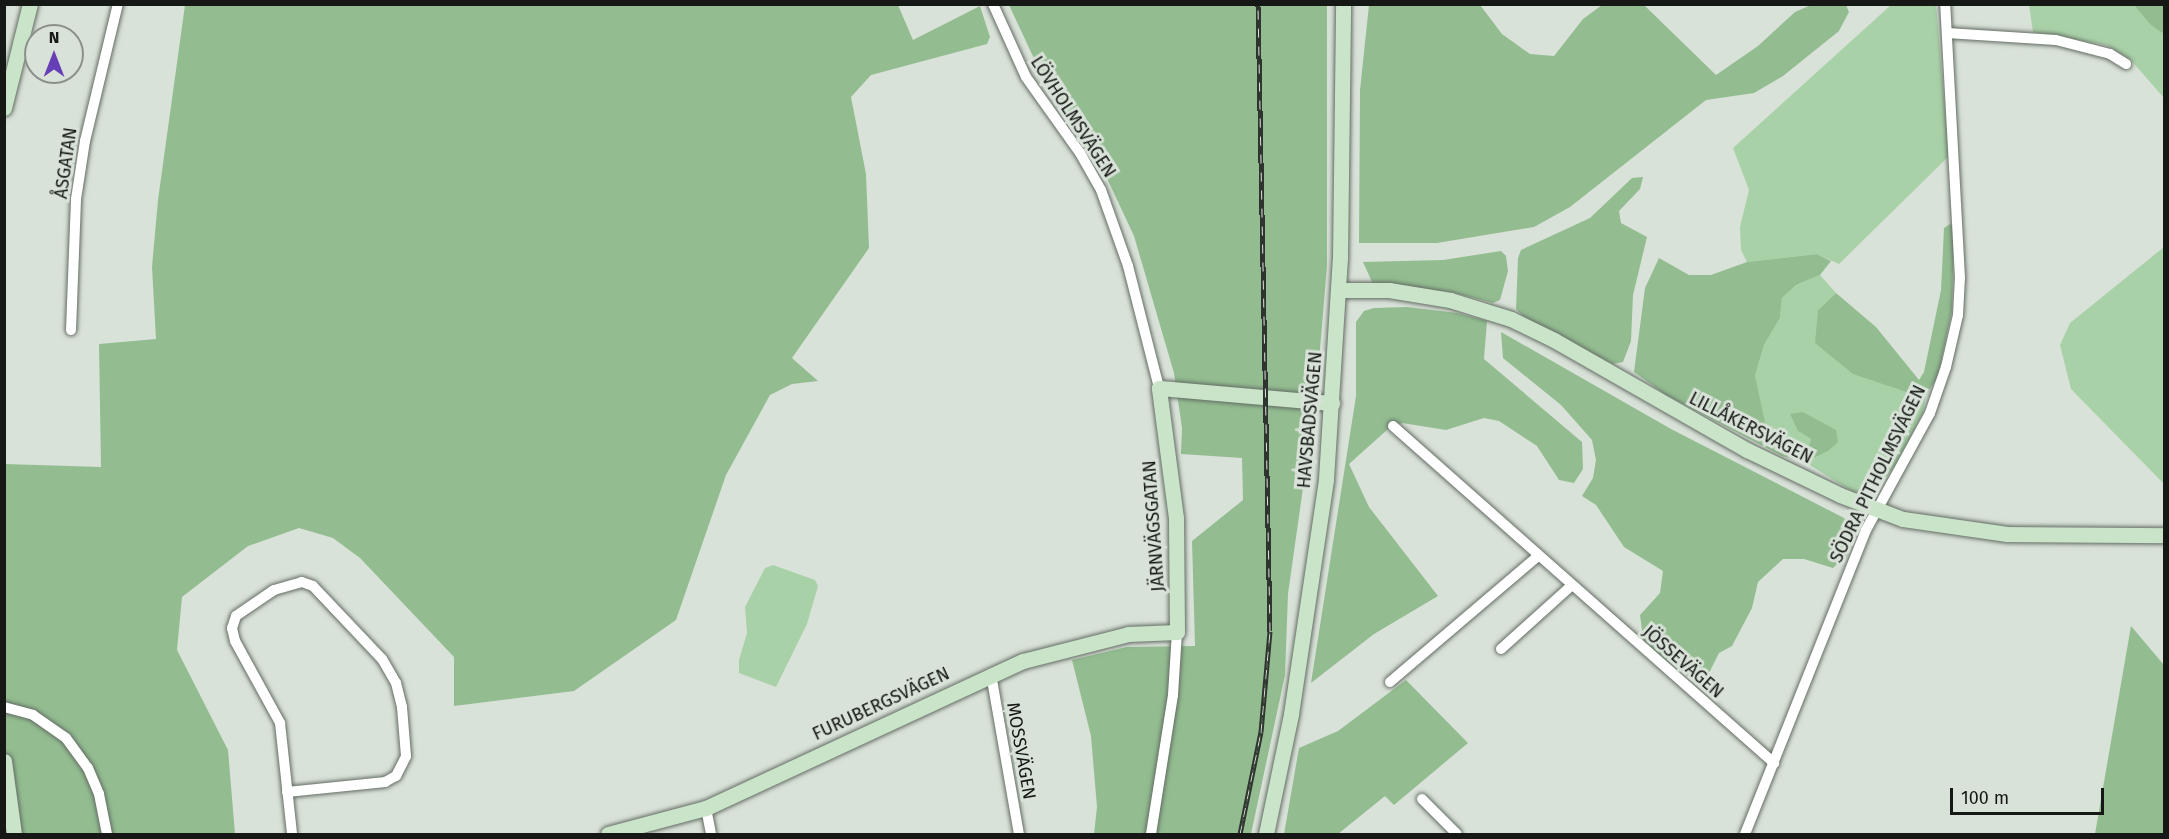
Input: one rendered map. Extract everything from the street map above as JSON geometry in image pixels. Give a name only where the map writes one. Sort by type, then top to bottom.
[{"type":"street","points":[[4,108],[30,4]]},
{"type":"street","name":"ÅSGATAN","points":[[71,330],[76,199],[85,141],[118,4]]},
{"type":"street","name":"LÖVHOLMSVÄGEN","points":[[993,4],[1026,76],[1080,153],[1101,190],[1128,266],[1159,388]]},
{"type":"street","name":"HAVSBADSVÄGEN","points":[[1266,834],[1312,581],[1332,403],[1339,290],[1343,4]]},
{"type":"street","name":"SÖDRA PITHOLMSVÄGEN","points":[[1745,834],[1876,510],[1930,413],[1946,367],[1958,315],[1960,224],[1945,4]]},
{"type":"street","points":[[1947,33],[2056,40],[2110,54],[2126,64]]},
{"type":"street","name":"LILLÅKERSVÄGEN","points":[[1339,290],[1389,290],[1450,300],[1511,319],[1554,340],[1747,450],[1876,510],[1914,521],[2007,534],[2164,535]]},
{"type":"street","points":[[1159,388],[1332,403]]},
{"type":"street","name":"JÄRNVÄGSGATAN","points":[[1151,834],[1172,706],[1177,632],[1176,518],[1159,388]]},
{"type":"street","name":"JÖSSEVÄGEN","points":[[1393,426],[1571,586],[1774,763]]},
{"type":"street","points":[[1390,682],[1538,556]]},
{"type":"street","points":[[287,792],[385,782],[396,776],[406,756],[402,707],[396,683],[382,659],[313,586],[302,582],[289,582],[274,590],[236,616],[232,627],[235,641],[280,723],[287,792],[292,834]]},
{"type":"street","points":[[1501,649],[1571,586]]},
{"type":"street","name":"FURUBERGSVÄGEN","points":[[608,834],[706,808],[991,674],[1109,638],[1177,632]]},
{"type":"street","name":"MOSSVÄGEN","points":[[991,674],[1019,834]]},
{"type":"street","points":[[4,707],[33,715],[66,738],[88,768],[99,794],[107,834]]},
{"type":"street","points":[[4,761],[14,834]]},
{"type":"street","points":[[1422,799],[1458,834]]},
{"type":"street","points":[[706,808],[711,834]]},
{"type":"green space","points":[[185,5],[898,5],[913,40],[980,6],[990,37],[987,44],[871,75],[851,97],[866,174],[869,248],[792,358],[818,381],[792,384],[770,395],[726,475],[676,620],[574,691],[454,706],[454,657],[360,558],[333,538],[299,528],[248,546],[182,597],[177,650],[228,750],[235,834],[5,834],[5,464],[101,467],[99,344],[156,339],[152,267],[158,200]]},
{"type":"green space","points":[[1009,5],[1327,5],[1327,266],[1316,396],[1288,594],[1285,675],[1251,834],[1094,834],[1097,807],[1091,736],[1072,660],[1127,647],[1195,646],[1192,541],[1243,500],[1242,458],[1181,454],[1182,428],[1174,373],[1134,236],[1097,157],[1045,82]]},
{"type":"green space","points":[[1369,5],[1480,5],[1502,34],[1530,54],[1554,56],[1583,19],[1602,5],[1644,5],[1716,75],[1758,46],[1795,12],[1811,5],[1846,5],[1849,12],[1839,31],[1783,76],[1754,93],[1706,100],[1570,207],[1534,227],[1437,243],[1359,243],[1360,90]]},
{"type":"green space","points":[[1891,5],[1936,5],[1949,156],[1839,264],[1817,254],[1747,262],[1741,250],[1740,227],[1749,190],[1733,148]]},
{"type":"green space","points":[[2029,5],[2134,5],[2164,34],[2164,98],[2130,59],[2106,45],[2033,32]]},
{"type":"green space","points":[[2134,5],[2164,5],[2164,34],[2151,25]]},
{"type":"green space","points":[[1643,177],[1640,189],[1619,211],[1621,223],[1647,237],[1633,295],[1631,341],[1623,362],[1613,364],[1526,319],[1516,309],[1518,258],[1521,250],[1590,218],[1632,178]]},
{"type":"green space","points":[[1950,224],[1954,228],[1952,310],[1938,376],[1926,395],[1915,395],[1853,374],[1815,343],[1818,310],[1836,293],[1876,327],[1919,380],[1924,372],[1941,290],[1944,228]]},
{"type":"green space","points":[[2164,247],[2164,484],[2071,389],[2060,345],[2070,323]]},
{"type":"green space","points":[[1501,251],[1506,256],[1508,271],[1500,300],[1493,303],[1451,292],[1373,284],[1363,262],[1443,260]]},
{"type":"green space","points":[[1817,254],[1831,261],[1820,275],[1796,285],[1782,298],[1780,318],[1764,345],[1755,376],[1766,427],[1799,450],[1808,448],[1811,439],[1798,431],[1790,414],[1803,412],[1836,430],[1838,442],[1828,451],[1805,462],[1782,456],[1666,395],[1634,372],[1645,288],[1659,258],[1689,275],[1711,275],[1747,262]]},
{"type":"green space","points":[[1820,275],[1836,293],[1818,310],[1894,386],[1915,395],[1926,395],[1923,412],[1896,465],[1873,493],[1853,492],[1805,462],[1837,442],[1798,431],[1811,439],[1808,448],[1799,450],[1766,426],[1760,408],[1755,376],[1764,345],[1780,318],[1782,298],[1796,285]]},
{"type":"green space","points":[[1407,307],[1457,313],[1487,321],[1484,359],[1582,442],[1583,469],[1574,483],[1559,480],[1537,446],[1499,421],[1484,418],[1446,430],[1402,423],[1387,430],[1349,464],[1369,507],[1438,596],[1374,634],[1311,683],[1356,396],[1356,322],[1364,311],[1374,308]]},
{"type":"green space","points":[[1501,332],[1671,429],[1844,518],[1853,526],[1847,555],[1833,568],[1804,559],[1783,559],[1758,582],[1752,608],[1732,646],[1719,653],[1704,683],[1691,678],[1644,645],[1640,615],[1660,593],[1663,571],[1624,547],[1596,505],[1582,496],[1593,478],[1596,460],[1592,440],[1561,405],[1503,358]]},
{"type":"green space","points":[[773,565],[815,580],[818,586],[807,624],[776,687],[739,673],[739,660],[747,633],[745,607],[765,568]]},
{"type":"green space","points":[[2131,626],[2164,665],[2164,834],[2095,834]]},
{"type":"green space","points":[[1406,680],[1468,743],[1394,805],[1385,796],[1338,834],[1284,834],[1299,748],[1338,731]]},
{"type":"railway","points":[[1240,834],[1261,732],[1270,631],[1258,4]]}]
